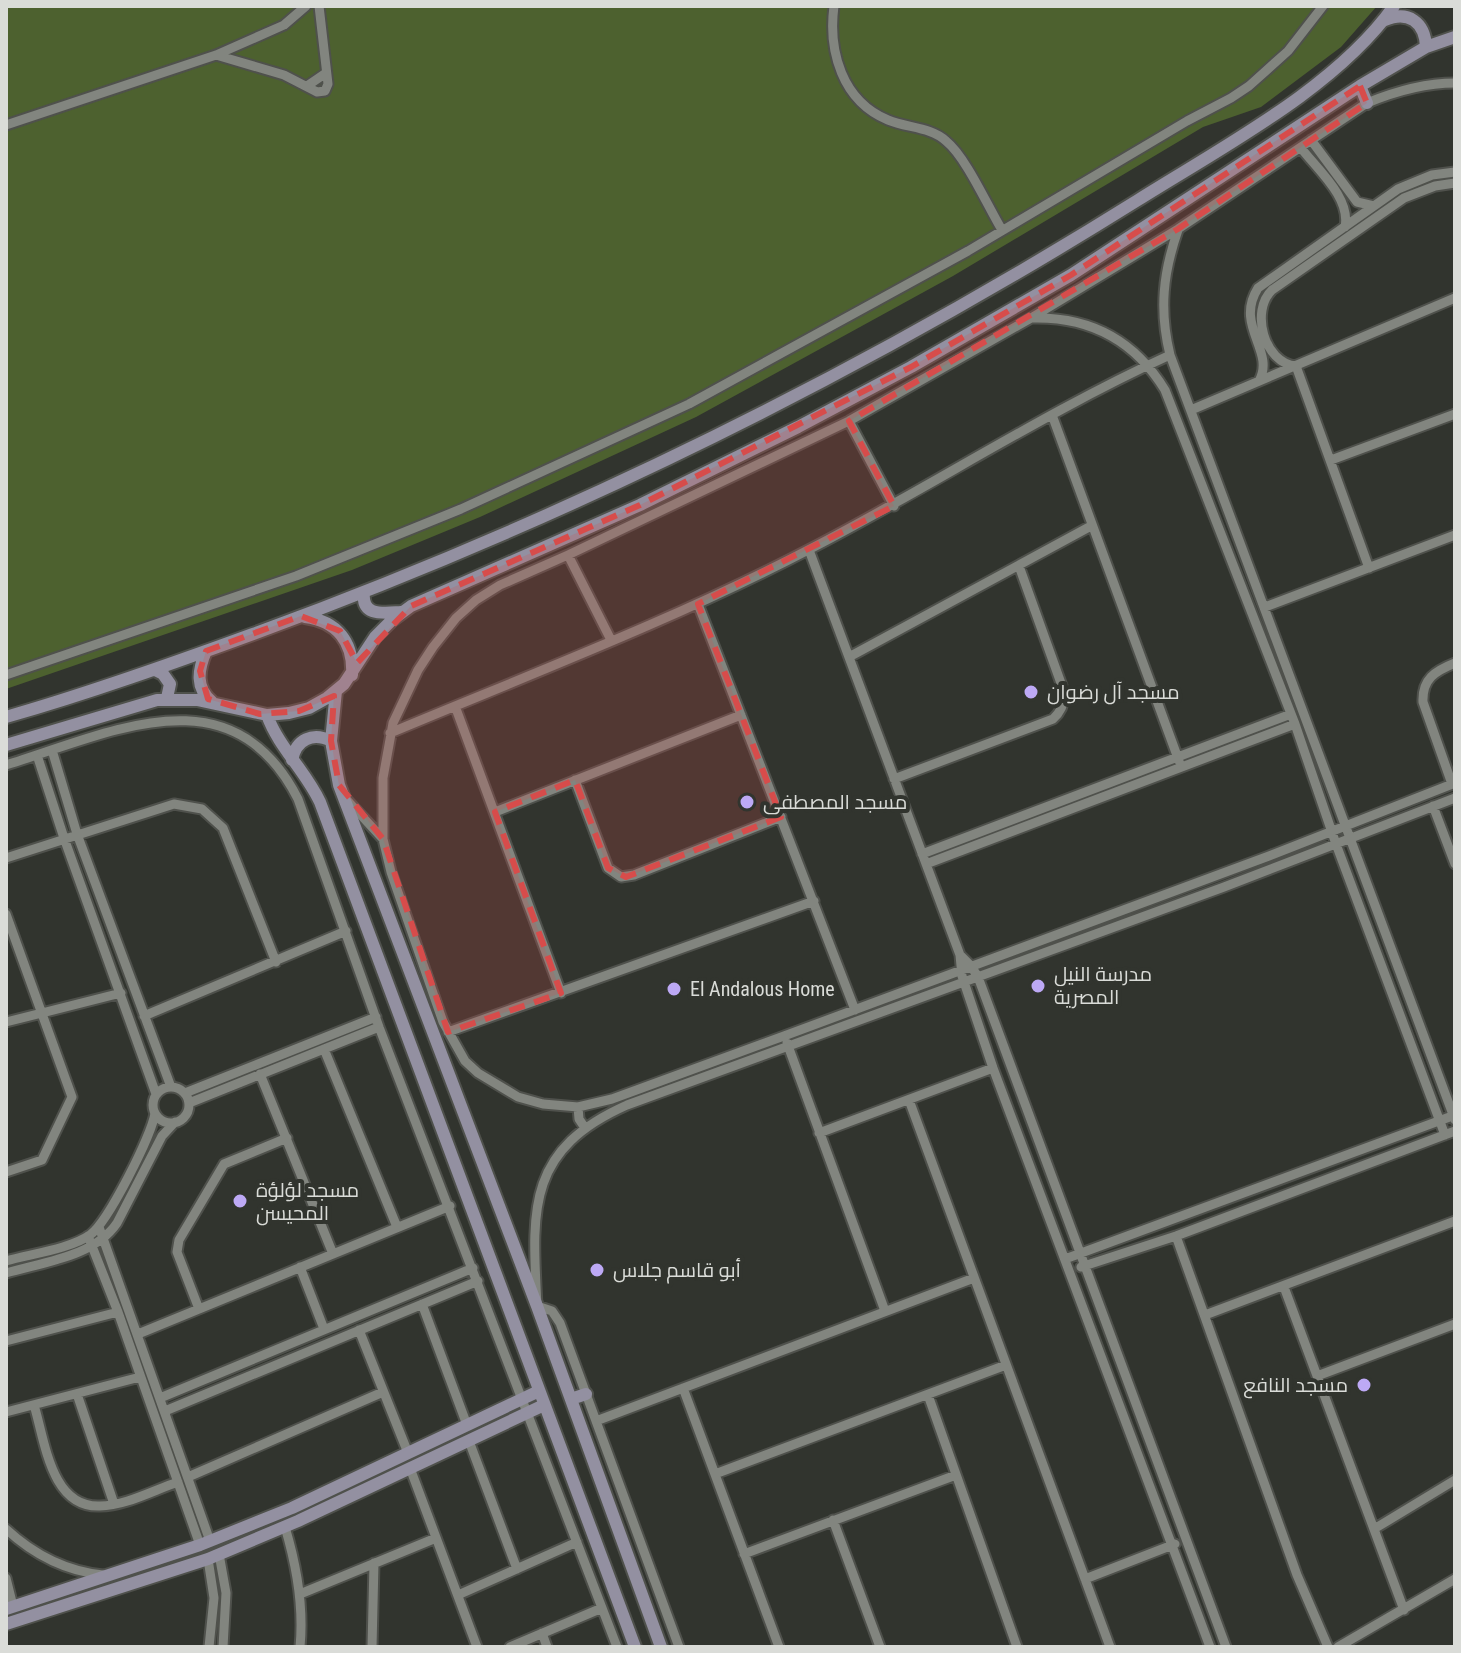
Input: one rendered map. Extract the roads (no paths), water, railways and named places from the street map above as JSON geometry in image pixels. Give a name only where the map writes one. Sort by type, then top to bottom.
[{"type":"street","points":[[6,125],[216,55],[284,25],[306,6]]},
{"type":"street","points":[[216,55],[284,75],[307,86],[326,73],[319,6]]},
{"type":"street","points":[[834,6],[832,41],[841,73],[849,88],[872,111],[886,119],[931,132],[950,143],[1002,230]]},
{"type":"street","points":[[6,675],[296,576],[461,509],[689,404],[1002,230],[1249,86],[1296,43],[1323,6]]},
{"type":"street","points":[[6,717],[155,670],[364,592],[526,524],[736,427],[1007,280],[1217,151],[1345,61],[1385,20],[1394,6]]},
{"type":"street","points":[[1385,20],[1402,15],[1413,19],[1424,31],[1426,47]]},
{"type":"street","points":[[6,745],[167,698],[212,702],[267,715],[299,711],[318,703],[352,675],[375,637],[401,612],[421,600],[640,505],[775,439],[911,367],[1071,275],[1360,86],[1426,47],[1455,37]]},
{"type":"street","points":[[1455,83],[1434,83],[1398,91],[1367,103],[1178,229],[1031,318],[849,421],[500,585],[476,600],[456,618],[418,670],[390,733],[383,778],[383,839],[391,872],[448,1032],[465,1061],[500,1088],[530,1101],[578,1107],[612,1099],[964,982],[1455,798]]},
{"type":"street","points":[[1360,86],[1367,103]]},
{"type":"street","points":[[1311,140],[1353,198],[1362,205],[1374,206]]},
{"type":"street","points":[[1301,148],[1342,202],[1346,214],[1345,227]]},
{"type":"street","points":[[1259,381],[1263,375],[1264,361],[1249,317],[1252,297],[1265,282],[1415,181],[1455,172]]},
{"type":"street","points":[[1296,366],[1280,362],[1271,350],[1260,316],[1266,295],[1404,198],[1435,186],[1455,183]]},
{"type":"street","points":[[1065,1259],[1454,1117],[1170,355],[1164,331],[1162,292],[1178,229]]},
{"type":"street","points":[[1191,410],[1455,298]]},
{"type":"street","points":[[1031,318],[1066,319],[1099,328],[1128,346],[1165,390],[1293,719],[1336,844],[1445,1135]]},
{"type":"street","points":[[390,733],[698,604],[894,506],[1052,415],[1170,355]]},
{"type":"street","points":[[1296,366],[1369,568]]},
{"type":"street","points":[[1331,460],[1455,414]]},
{"type":"street","points":[[1052,415],[1180,763]]},
{"type":"street","points":[[849,421],[894,506]]},
{"type":"street","points":[[849,657],[1091,526]]},
{"type":"street","points":[[1265,607],[1455,535]]},
{"type":"street","points":[[809,550],[960,955],[964,982],[993,1068],[1210,1647]]},
{"type":"street","points":[[568,555],[611,640]]},
{"type":"street","points":[[894,779],[1053,719],[1058,714],[1064,693],[1019,566]]},
{"type":"street","points":[[1236,573],[1250,567]]},
{"type":"street","points":[[364,592],[363,602],[369,611],[379,614],[401,612]]},
{"type":"street","points":[[698,604],[855,1010]]},
{"type":"street","points":[[301,616],[323,621],[340,631],[351,655],[352,675]]},
{"type":"street","points":[[206,651],[199,683],[212,702]]},
{"type":"street","points":[[537,1306],[533,1243],[536,1203],[555,1161],[585,1128],[627,1105],[855,1010],[1454,784],[1423,702],[1423,694],[1424,686],[1433,673],[1455,663]]},
{"type":"street","points":[[155,670],[163,674],[170,684],[167,698]]},
{"type":"street","points":[[336,691],[331,741],[343,795],[537,1306],[661,1647]]},
{"type":"street","points":[[455,706],[561,993]]},
{"type":"street","points":[[267,715],[275,734],[308,779],[320,802],[635,1647]]},
{"type":"street","points":[[495,812],[741,715]]},
{"type":"street","points":[[6,765],[146,722],[172,719],[211,724],[247,740],[277,765],[292,787],[378,1022],[617,1647]]},
{"type":"street","points":[[924,859],[1293,719]]},
{"type":"street","points":[[292,760],[296,747],[306,739],[319,737],[331,741]]},
{"type":"street","points":[[52,750],[77,834],[171,1087],[187,1098]]},
{"type":"street","points":[[6,1273],[90,1241],[149,1133],[155,1113],[153,1103],[156,1094],[37,755]]},
{"type":"street","points":[[575,780],[608,868],[621,877],[630,877],[781,817]]},
{"type":"street","points":[[343,795],[383,839]]},
{"type":"street","points":[[6,858],[174,804],[193,806],[210,814],[223,828],[276,962]]},
{"type":"street","points":[[1433,806],[1455,864]]},
{"type":"street","points":[[448,1032],[814,901]]},
{"type":"street","points":[[6,914],[72,1097],[42,1160],[6,1172]]},
{"type":"street","points":[[127,1012],[142,1011],[276,962],[346,931]]},
{"type":"street","points":[[960,955],[978,977],[1226,1647]]},
{"type":"street","points":[[6,1022],[121,993]]},
{"type":"street","points":[[187,1098],[324,1049],[378,1022]]},
{"type":"street","points":[[187,1098],[378,1022]]},
{"type":"street","points":[[786,1041],[885,1311]]},
{"type":"street","points":[[324,1049],[397,1227]]},
{"type":"street","points":[[819,1133],[993,1068]]},
{"type":"street","points":[[260,1074],[333,1254]]},
{"type":"street","points":[[156,1094],[171,1087]]},
{"type":"street","points":[[6,1261],[103,1239],[117,1223],[162,1136],[187,1114],[187,1098]]},
{"type":"street","points":[[909,1100],[1110,1647]]},
{"type":"street","points":[[578,1107],[579,1119],[585,1128]]},
{"type":"street","points":[[155,1113],[161,1120],[175,1122]]},
{"type":"street","points":[[1070,1271],[1176,1236],[1455,1131]]},
{"type":"street","points":[[199,1309],[177,1252],[179,1240],[224,1164],[287,1138]]},
{"type":"street","points":[[138,1334],[450,1206]]},
{"type":"street","points":[[1205,1315],[1455,1221]]},
{"type":"street","points":[[99,1227],[188,1477],[205,1543]]},
{"type":"street","points":[[1176,1236],[1293,1562],[1328,1647]]},
{"type":"street","points":[[90,1241],[178,1482],[205,1543]]},
{"type":"street","points":[[488,1256],[514,1247]]},
{"type":"street","points":[[300,1267],[324,1329]]},
{"type":"street","points":[[160,1398],[473,1268]]},
{"type":"street","points":[[596,1421],[974,1278]]},
{"type":"street","points":[[165,1411],[478,1281]]},
{"type":"street","points":[[1284,1287],[1404,1610]]},
{"type":"street","points":[[422,1304],[467,1425]]},
{"type":"street","points":[[537,1306],[552,1311],[558,1319],[679,1647]]},
{"type":"street","points":[[6,1341],[118,1312]]},
{"type":"street","points":[[1317,1376],[1455,1324]]},
{"type":"street","points":[[359,1330],[408,1453]]},
{"type":"street","points":[[715,1474],[1006,1365]]},
{"type":"street","points":[[6,1412],[140,1377]]},
{"type":"street","points":[[683,1388],[779,1647]]},
{"type":"street","points":[[7,1584],[10,1608],[205,1543],[292,1508],[539,1391]]},
{"type":"street","points":[[188,1477],[383,1392]]},
{"type":"street","points":[[77,1394],[114,1504]]},
{"type":"street","points":[[571,1399],[586,1394]]},
{"type":"street","points":[[928,1395],[1017,1647]]},
{"type":"street","points":[[34,1405],[56,1477],[73,1499],[100,1507],[178,1482]]},
{"type":"street","points":[[6,1624],[214,1557],[285,1527],[544,1405]]},
{"type":"street","points":[[469,1441],[517,1569]]},
{"type":"street","points":[[410,1468],[477,1647]]},
{"type":"street","points":[[744,1554],[956,1475]]},
{"type":"street","points":[[1374,1529],[1455,1480]]},
{"type":"street","points":[[292,1508],[298,1521]]},
{"type":"street","points":[[833,1520],[880,1647]]},
{"type":"street","points":[[285,1527],[295,1559],[300,1594],[300,1647]]},
{"type":"street","points":[[6,1529],[24,1545],[57,1563],[106,1576]]},
{"type":"street","points":[[300,1594],[436,1538]]},
{"type":"street","points":[[1085,1579],[1186,1540]]},
{"type":"street","points":[[458,1595],[577,1542]]},
{"type":"street","points":[[209,1647],[214,1557]]},
{"type":"street","points":[[214,1557],[226,1603],[223,1647]]},
{"type":"street","points":[[372,1647],[374,1563]]},
{"type":"street","points":[[1338,1647],[1455,1579]]},
{"type":"street","points":[[510,1647],[602,1608]]},
{"type":"street","points":[[542,1633],[547,1647]]},
{"type":"place","name":"مسجد آل رضوان","points":[[1031,692]]},
{"type":"place","name":"مسجد المصطفى","points":[[747,802]]},
{"type":"place","name":"مدرسة النيل المصرية","points":[[1038,986]]},
{"type":"place","name":"El Andalous Home","points":[[674,989]]},
{"type":"place","name":"مسجد لؤلؤة المحيسن","points":[[240,1201]]},
{"type":"place","name":"أبو قاسم جلاس","points":[[597,1270]]},
{"type":"place","name":"مسجد النافع","points":[[1364,1385]]}]
